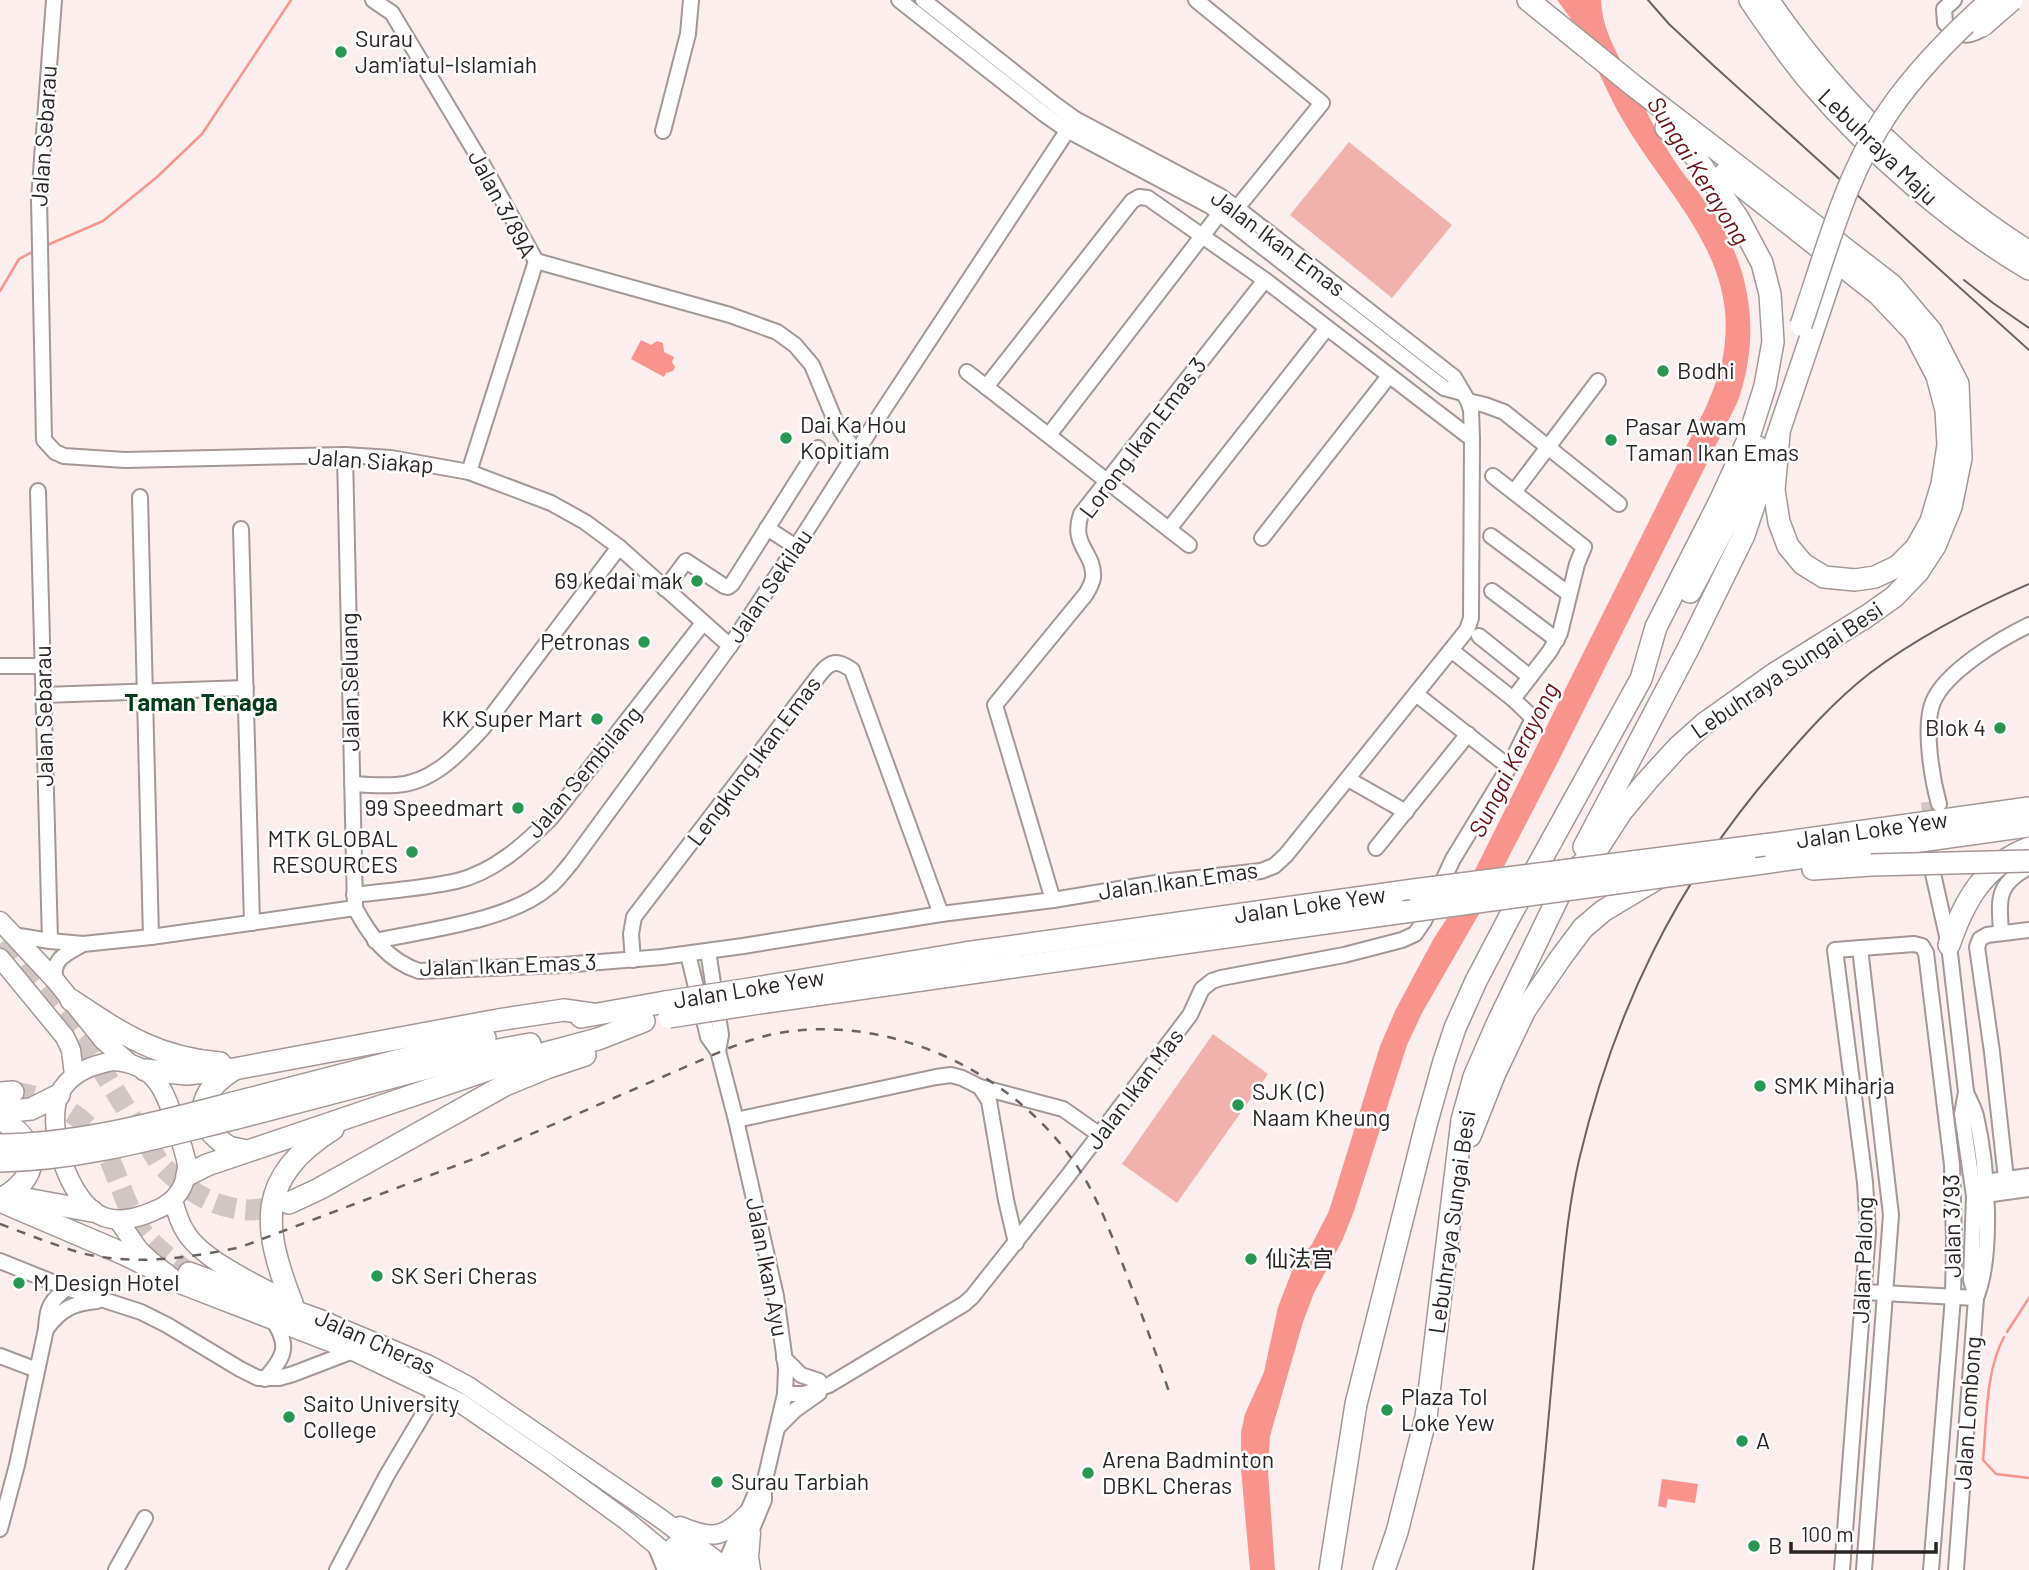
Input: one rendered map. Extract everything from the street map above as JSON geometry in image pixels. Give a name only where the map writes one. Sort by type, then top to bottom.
[{"type":"highway","name":"Lebuhraya Sungai Besi","points":[[1330,1570],[1356,1404],[1426,1125],[1455,1028],[1510,916],[1641,679],[1656,627],[1748,440],[1765,386],[1773,342],[1770,294],[1762,263],[1738,218],[1685,142],[1613,87],[1510,0]]},
{"type":"highway","name":"Lebuhraya Sungai Besi","points":[[1384,1570],[1426,1417],[1462,1120],[1474,1076],[1568,877],[1596,851],[1622,811],[1647,781],[1678,747],[1705,723],[1774,674],[1894,597],[1918,572],[1935,546],[1951,507],[1961,458],[1958,383],[1931,331],[1892,285],[1634,86],[1528,0]]},
{"type":"highway","name":"Lebuhraya Maju","points":[[1750,0],[1810,81],[1856,130],[1937,203],[1986,242],[2029,269]]},
{"type":"highway","name":"Lebuhraya Maju","points":[[1768,0],[1830,83],[1880,135],[1951,197],[2029,252]]},
{"type":"highway","points":[[1568,877],[1688,649],[1744,535],[1779,434],[1846,194],[1866,152],[1889,111],[1928,61],[1991,0]]},
{"type":"highway","points":[[1641,679],[1733,510],[1868,173],[1897,121],[1921,88],[1985,23],[2012,0]]},
{"type":"highway","points":[[1685,142],[1878,295],[1914,332],[1937,376],[1945,410],[1948,445],[1942,484],[1931,521],[1916,548],[1898,566],[1875,578],[1855,580],[1824,577],[1803,564],[1788,546],[1779,522],[1774,490],[1779,434]]},
{"type":"highway","name":"Jalan Loke Yew","points":[[757,996],[965,953],[2029,808]]},
{"type":"highway","name":"Jalan Loke Yew","points":[[592,1014],[667,1010],[2029,826]]},
{"type":"highway","points":[[1949,945],[1958,917],[1979,885],[2005,859],[2029,848]]},
{"type":"highway","points":[[1748,865],[1798,870],[1871,865],[2029,862]]},
{"type":"highway","points":[[1455,1170],[1495,1073],[1525,1010],[1562,956],[1583,928],[1603,911],[1658,878]]},
{"type":"highway","points":[[62,990],[118,1032],[155,1050],[204,1061],[257,1065]]},
{"type":"highway","points":[[136,1066],[187,1074],[233,1069],[498,1020],[565,1010],[592,1014]]},
{"type":"highway","name":"Jalan Loke Yew","points":[[644,1021],[667,1010]]},
{"type":"highway","points":[[0,1161],[28,1161],[93,1152],[469,1042],[592,1014]]},
{"type":"highway","points":[[0,1144],[27,1144],[91,1136],[162,1121],[235,1110],[488,1052],[644,1021]]},
{"type":"highway","points":[[187,1175],[246,1151],[508,1063],[597,1039],[644,1021]]},
{"type":"highway","points":[[289,1203],[505,1085],[602,1050],[644,1021]]},
{"type":"highway","points":[[233,1069],[210,1090],[205,1098],[204,1114],[210,1130],[221,1141],[246,1151]]},
{"type":"highway","points":[[0,1112],[31,1109],[58,1095]]},
{"type":"highway","points":[[292,1303],[278,1269],[270,1223],[277,1185],[295,1160],[312,1143],[359,1113]]},
{"type":"highway","points":[[0,1119],[25,1138],[30,1156],[27,1176],[16,1190],[2,1197]]},
{"type":"highway","points":[[2,1197],[92,1211]]},
{"type":"highway","points":[[2,1197],[165,1274]]},
{"type":"highway","points":[[189,1273],[327,1323]]},
{"type":"main road","points":[[0,921],[103,1040],[158,1083],[166,1095],[185,1151],[187,1175],[173,1200],[149,1213],[118,1220],[92,1211],[70,1184],[56,1131],[55,1113],[58,1095],[74,1075],[113,1061],[136,1066]]},
{"type":"main road","points":[[0,958],[68,1044],[74,1075]]},
{"type":"main road","points":[[44,1011],[57,1006],[62,990]]},
{"type":"main road","name":"Jalan Cheras","points":[[173,1200],[186,1233],[194,1244],[222,1265],[327,1323],[429,1365],[468,1386],[660,1518],[724,1569]]},
{"type":"main road","name":"Jalan Cheras","points":[[118,1220],[139,1250],[165,1274],[189,1288],[353,1351],[459,1402],[627,1521],[686,1570]]},
{"type":"main road","points":[[660,1518],[709,1536],[719,1535],[735,1527],[747,1514]]},
{"type":"main road","points":[[627,1521],[641,1525],[724,1569]]},
{"type":"main road","points":[[751,1534],[751,1570]]},
{"type":"street","name":"Jalan Sebarau","points":[[44,440],[39,199],[54,0]]},
{"type":"street","name":"Jalan 3/89A","points":[[373,0],[392,13],[484,165],[536,261],[469,472]]},
{"type":"street","points":[[663,131],[688,34],[691,0]]},
{"type":"street","points":[[899,0],[1044,114],[1071,125]]},
{"type":"street","points":[[923,0],[1058,107],[1071,125]]},
{"type":"street","points":[[1049,435],[1202,234],[1220,213],[1237,208],[1322,103],[1195,0]]},
{"type":"street","points":[[1954,0],[1944,9],[1945,23],[1955,33],[1965,36],[1978,33],[2021,0]]},
{"type":"street","name":"Jalan Ikan Emas","points":[[688,954],[941,914],[1053,900],[1162,882],[1261,871],[1274,866],[1286,855],[1467,630],[1471,620],[1472,439],[1466,397],[1454,377],[1220,196],[1071,125]]},
{"type":"street","name":"Jalan Ikan Emas","points":[[1071,125],[1210,206],[1444,388],[1466,397]]},
{"type":"street","name":"Jalan Sekilau","points":[[375,941],[495,916],[550,887],[571,863],[730,646],[1071,125]]},
{"type":"street","points":[[986,387],[1132,201],[1139,197],[1148,198],[1202,234],[1472,439]]},
{"type":"street","points":[[536,261],[730,315],[778,332],[795,345],[812,365],[836,423],[856,453]]},
{"type":"street","name":"Lorong Ikan Emas 3","points":[[1053,900],[995,705],[1086,594],[1093,580],[1092,567],[1079,539],[1077,527],[1081,514],[1265,280]]},
{"type":"street","points":[[1169,529],[1327,328]]},
{"type":"street","points":[[967,372],[1189,544]]},
{"type":"street","points":[[1262,538],[1389,376]]},
{"type":"street","points":[[1514,492],[1598,381]]},
{"type":"street","points":[[1466,397],[1504,412],[1619,504]]},
{"type":"street","name":"Jalan Siakap","points":[[44,440],[55,452],[64,456],[125,460],[345,455],[404,459],[469,472],[551,503],[585,522],[619,547],[730,646]]},
{"type":"street","points":[[665,589],[686,561],[728,587],[732,584],[818,448]]},
{"type":"street","name":"Jalan Seluang","points":[[345,455],[354,902]]},
{"type":"street","points":[[1451,650],[1513,699],[1557,640],[1584,547],[1493,477]]},
{"type":"street","name":"Jalan Sebarau","points":[[38,491],[50,942]]},
{"type":"street","points":[[140,497],[151,937]]},
{"type":"street","points":[[767,528],[796,547]]},
{"type":"street","points":[[242,529],[252,923]]},
{"type":"street","points":[[1491,536],[1569,594]]},
{"type":"street","points":[[352,784],[397,785],[414,782],[442,767],[461,752],[482,729],[619,547]]},
{"type":"street","points":[[1492,591],[1557,640]]},
{"type":"street","name":"Jalan Sembilang","points":[[13,935],[50,942],[83,944],[151,937],[252,923],[458,881],[482,871],[529,840],[551,818],[703,623]]},
{"type":"street","points":[[1933,803],[1930,725],[1931,706],[1937,694],[1946,682],[1990,647],[2029,625]]},
{"type":"street","points":[[1479,636],[1530,677]]},
{"type":"street","name":"Lengkung Ikan Emas","points":[[633,960],[631,934],[634,918],[820,674],[832,662],[840,662],[852,670],[941,914]]},
{"type":"street","points":[[0,666],[43,666]]},
{"type":"street","points":[[43,695],[246,688]]},
{"type":"street","points":[[1416,694],[1509,767]]},
{"type":"street","name":"Jalan Ikan Mas","points":[[785,1390],[804,1394],[972,1297],[1100,1135],[1190,1015],[1202,989],[1212,981],[1344,955],[1415,934],[1453,859],[1509,767],[1533,718],[1513,699]]},
{"type":"street","points":[[1376,848],[1468,734]]},
{"type":"street","points":[[1348,779],[1406,812]]},
{"type":"street","points":[[2001,932],[1999,897],[2008,881],[2029,867]]},
{"type":"street","name":"Jalan Lombong","points":[[1938,868],[1939,897],[1949,945],[1966,1092],[1962,1114],[1979,1189],[1971,1280],[1976,1298],[1956,1570]]},
{"type":"street","name":"Jalan Ikan Emas 3","points":[[354,902],[375,941],[399,962],[419,971],[633,960],[688,954]]},
{"type":"street","points":[[2007,1179],[1977,947],[1980,939],[1986,935],[2029,930]]},
{"type":"street","points":[[62,990],[55,966],[58,960],[83,944]]},
{"type":"street","name":"Jalan 3/93","points":[[1835,950],[1914,944],[1922,946],[1926,953],[1952,1165],[1954,1241],[1953,1297],[1931,1570]]},
{"type":"street","points":[[711,974],[726,956],[743,946]]},
{"type":"street","points":[[1860,948],[1890,1199],[1886,1293],[1864,1570]]},
{"type":"street","name":"Jalan Palong","points":[[1835,950],[1865,1182],[1868,1232],[1842,1570]]},
{"type":"street","name":"Jalan Ikan Ayu","points":[[708,951],[721,1035],[718,1051]]},
{"type":"street","name":"Jalan Ikan Ayu","points":[[688,954],[708,1037],[718,1051],[736,1120],[776,1296],[784,1358],[785,1390],[764,1484],[764,1500],[751,1534],[724,1569]]},
{"type":"street","points":[[662,957],[684,967],[693,977]]},
{"type":"street","points":[[736,1120],[951,1075],[962,1077],[980,1087],[1063,1109],[1100,1135]]},
{"type":"street","points":[[980,1087],[989,1101],[1016,1242]]},
{"type":"street","points":[[1979,1189],[2007,1179],[2029,1176]]},
{"type":"street","points":[[1979,1189],[2029,1189]]},
{"type":"street","points":[[0,1261],[67,1288],[141,1312],[249,1375],[265,1379],[279,1378],[353,1351]]},
{"type":"street","points":[[0,1529],[5,1492],[37,1370],[47,1311],[53,1300],[67,1288]]},
{"type":"street","points":[[1864,1292],[1976,1298]]},
{"type":"street","points":[[46,1329],[54,1317],[66,1309],[80,1303],[105,1300]]},
{"type":"street","points":[[265,1379],[284,1351],[283,1337],[273,1320]]},
{"type":"street","points":[[0,1356],[37,1370]]},
{"type":"street","points":[[784,1358],[801,1375],[830,1381]]},
{"type":"street","points":[[777,1428],[830,1381]]},
{"type":"street","points":[[337,1570],[387,1475],[438,1391]]},
{"type":"street","name":"Jalan Ikan Ayu","points":[[724,1569],[754,1497],[764,1484]]},
{"type":"street","points":[[116,1570],[145,1518]]},
{"type":"street","points":[[654,1543],[665,1570]]},
{"type":"shaded area","points":[[1557,0],[1601,0],[1610,39],[1652,123],[1680,169],[1709,206],[1734,250],[1742,271],[1750,314],[1744,379],[1738,401],[1560,758],[1483,907],[1422,1013],[1407,1045],[1354,1211],[1342,1241],[1314,1293],[1303,1322],[1270,1436],[1268,1471],[1275,1570],[1250,1570],[1241,1469],[1241,1432],[1245,1414],[1264,1372],[1278,1307],[1292,1271],[1312,1244],[1329,1211],[1380,1046],[1396,1009],[1434,938],[1462,896],[1706,407],[1723,356],[1726,321],[1721,288],[1711,258],[1696,229],[1621,117],[1584,42]]},
{"type":"shaded area","points":[[1349,142],[1452,225],[1392,298],[1290,215]]},
{"type":"shaded area","points":[[641,340],[651,345],[657,341],[663,343],[664,352],[674,357],[673,371],[666,373],[664,377],[631,359]]},
{"type":"shaded area","points":[[1213,1034],[1268,1074],[1177,1203],[1122,1164]]},
{"type":"shaded area","points":[[1662,1479],[1698,1484],[1695,1503],[1668,1499],[1666,1508],[1658,1506]]},
{"type":"waterway","points":[[45,246],[103,221],[157,177],[202,134],[291,0]]},
{"type":"waterway","points":[[0,291],[19,259],[36,250]]},
{"type":"waterway","points":[[2007,1332],[2029,1298]]},
{"type":"waterway","points":[[2004,1337],[1990,1381],[1983,1460],[1996,1474],[2029,1478]]},
{"type":"tunnel","points":[[1928,802],[1932,869]]},
{"type":"tunnel","points":[[0,944],[85,1042],[158,1161],[177,1180],[211,1201],[236,1209],[255,1210],[289,1203]]},
{"type":"tunnel","points":[[13,1092],[62,1107],[92,1130],[106,1152],[141,1230],[157,1248],[189,1273]]},
{"type":"tram line","points":[[1648,0],[1669,24],[1714,66],[2029,350]]},
{"type":"tram line","points":[[1964,280],[2029,328]]},
{"type":"tram line","points":[[1533,1570],[1565,1251],[1575,1178],[1593,1105],[1610,1053],[1653,953],[1678,905],[1739,813],[1786,756],[1832,707],[1870,673],[1907,647],[1967,613],[2029,584]]},
{"type":"railway","points":[[0,1224],[81,1253],[121,1259],[161,1259],[241,1247],[476,1158],[743,1043],[785,1032],[826,1029],[867,1033],[907,1042],[945,1056],[982,1076],[1016,1100],[1046,1128],[1072,1159],[1097,1202],[1110,1232],[1171,1398]]},
{"type":"place","name":"Surau Jam'iatul-Islamiah","points":[[341,52]]},
{"type":"place","name":"Bodhi","points":[[1663,371]]},
{"type":"place","name":"Dai Ka Hou Kopitiam","points":[[786,438]]},
{"type":"place","name":"Pasar Awam Taman Ikan Emas","points":[[1611,440]]},
{"type":"place","name":"69 kedai mak","points":[[697,581]]},
{"type":"place","name":"Petronas","points":[[644,642]]},
{"type":"place","name":"KK Super Mart","points":[[597,719]]},
{"type":"place","name":"Blok 4","points":[[2000,728]]},
{"type":"place","name":"99 Speedmart","points":[[518,808]]},
{"type":"place","name":"MTK GLOBAL RESOURCES","points":[[412,852]]},
{"type":"place","name":"SMK Miharja","points":[[1760,1086]]},
{"type":"place","name":"SJK (C) Naam Kheung","points":[[1238,1105]]},
{"type":"place","name":"仙法宫","points":[[1251,1259]]},
{"type":"place","name":"SK Seri Cheras","points":[[377,1276]]},
{"type":"place","name":"M Design Hotel","points":[[19,1283]]},
{"type":"place","name":"Plaza Tol Loke Yew","points":[[1387,1410]]},
{"type":"place","name":"Saito University College","points":[[289,1417]]},
{"type":"place","name":"A","points":[[1742,1441]]},
{"type":"place","name":"Arena Badminton DBKL Cheras","points":[[1088,1473]]},
{"type":"place","name":"Surau Tarbiah","points":[[717,1482]]},
{"type":"place","name":"B","points":[[1754,1546]]},
{"type":"district","name":"Taman Tenaga","points":[[201,703]]},
{"type":"water label","name":"Sungai Kerayong","points":[[1698,171]]},
{"type":"water label","name":"Sungai Kerayong","points":[[1514,760]]}]
